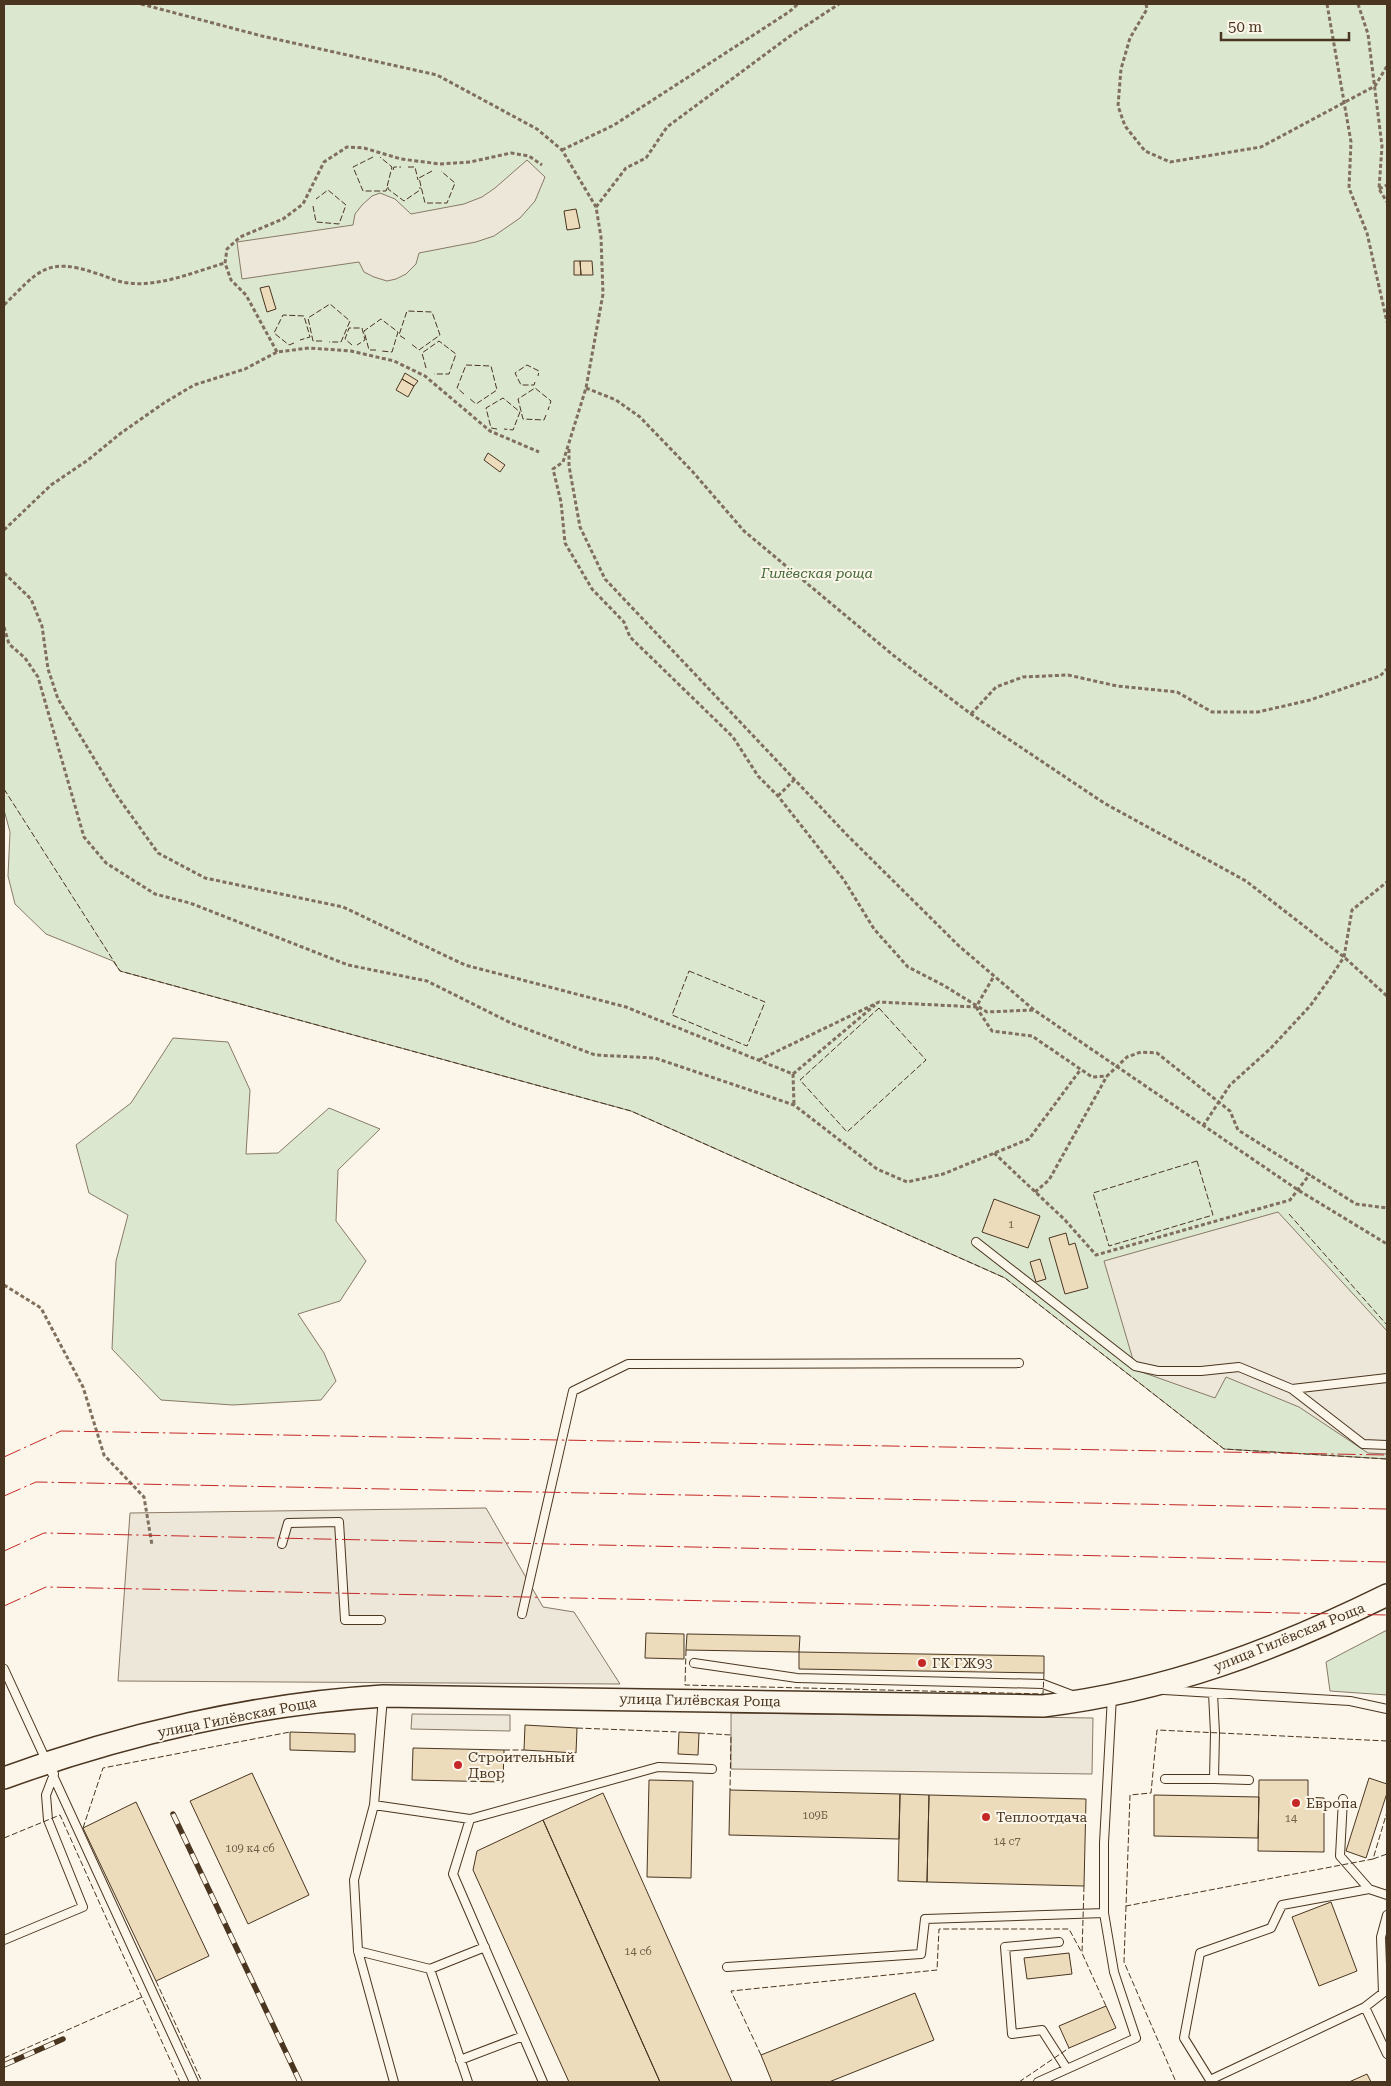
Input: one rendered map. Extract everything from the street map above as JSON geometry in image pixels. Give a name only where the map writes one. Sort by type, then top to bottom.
[{"type":"street","name":"улица Гилёвская Роща","points":[[4,1778],[51,1768],[131,1738],[293,1704],[383,1696],[1043,1706],[1085,1701],[1144,1689],[1236,1662],[1387,1595]]},
{"type":"lane","points":[[976,1242],[1135,1366],[1158,1371],[1201,1371],[1239,1367],[1292,1389],[1363,1444],[1387,1445]]},
{"type":"lane","points":[[522,1614],[573,1391],[628,1364],[1019,1363]]},
{"type":"lane","points":[[1292,1389],[1387,1378]]},
{"type":"lane","points":[[282,1544],[288,1523],[339,1522],[345,1620],[381,1620]]},
{"type":"lane","points":[[694,1663],[797,1678],[1043,1684],[1085,1701]]},
{"type":"lane","points":[[4,1669],[194,2082]]},
{"type":"lane","points":[[1144,1689],[1350,1701],[1387,1709]]},
{"type":"lane","points":[[1213,1693],[1216,1732],[1214,1779]]},
{"type":"lane","points":[[383,1696],[374,1805],[354,1880],[358,1951],[394,2082]]},
{"type":"lane","points":[[1038,2082],[1136,2038],[1114,1972],[1104,1913],[1104,1843],[1112,1696]]},
{"type":"lane","points":[[374,1805],[470,1819],[658,1766],[712,1769]]},
{"type":"lane","points":[[4,1940],[83,1908],[48,1820],[46,1795],[51,1768]]},
{"type":"lane","points":[[1165,1779],[1249,1780]]},
{"type":"lane","points":[[1343,1799],[1340,1856],[1369,1889]]},
{"type":"lane","points":[[470,1819],[453,1874],[543,2082]]},
{"type":"lane","points":[[1387,1895],[1369,1889],[1282,1905],[1270,1928],[1200,1953],[1184,2038],[1210,2080],[1365,2007],[1383,1993],[1381,1937],[1387,1915]]},
{"type":"lane","points":[[727,1967],[921,1954],[925,1919],[1104,1913]]},
{"type":"lane","points":[[1059,1942],[1005,1947],[1012,2034],[1042,2030],[1068,2069]]},
{"type":"lane","points":[[358,1951],[430,1969],[484,1948]]},
{"type":"lane","points":[[430,1969],[468,2082]]},
{"type":"lane","points":[[1365,2007],[1387,2054]]},
{"type":"lane","points":[[460,2060],[523,2036]]},
{"type":"path","points":[[141,4],[262,36],[437,75],[537,129],[562,150],[596,207],[601,237],[603,294],[586,388],[564,462],[553,469],[561,502],[565,543],[592,589],[624,622],[630,637],[650,659],[732,737],[758,776],[778,796],[844,880],[874,929],[908,967],[943,985],[987,1012],[1034,1010]]},
{"type":"path","points":[[562,150],[614,125],[789,12],[798,4]]},
{"type":"path","points":[[596,207],[626,168],[646,158],[667,127],[790,36],[839,4]]},
{"type":"path","points":[[1146,4],[1147,9],[1130,38],[1120,69],[1118,106],[1125,126],[1145,151],[1170,162],[1261,147],[1375,86],[1387,66]]},
{"type":"path","points":[[1327,4],[1351,142],[1349,188],[1367,232],[1387,322]]},
{"type":"path","points":[[1358,4],[1368,34],[1382,146],[1379,189],[1387,202]]},
{"type":"path","points":[[277,352],[246,295],[231,280],[225,263],[226,249],[240,237],[283,219],[303,204],[324,162],[347,147],[364,148],[401,159],[440,164],[470,162],[511,154],[529,156],[542,164]]},
{"type":"path","points":[[1379,189],[1387,185]]},
{"type":"path","points":[[4,305],[29,280],[47,267],[64,265],[79,268],[126,284],[150,284],[225,263]]},
{"type":"path","points":[[4,530],[51,485],[164,403],[194,385],[245,369],[277,352],[309,348],[342,350],[394,361],[425,376],[490,431],[539,452]]},
{"type":"path","points":[[586,388],[616,400],[640,417],[692,471],[744,531],[892,655],[971,714],[1104,803],[1246,880],[1344,957],[1387,996]]},
{"type":"path","points":[[569,447],[569,466],[580,528],[604,579],[847,835],[959,946],[1034,1010],[1114,1067],[1298,1190],[1387,1244]]},
{"type":"path","points":[[4,573],[31,599],[42,626],[48,668],[58,699],[115,793],[158,853],[205,878],[344,907],[465,965],[626,1007],[793,1074]]},
{"type":"path","points":[[4,627],[9,644],[25,658],[38,677],[84,837],[106,864],[155,894],[190,903],[348,965],[427,981],[511,1023],[595,1055],[655,1058],[794,1105],[877,1169],[907,1182],[943,1174],[1029,1139],[1081,1069]]},
{"type":"path","points":[[971,714],[996,687],[1023,677],[1068,674],[1117,686],[1177,692],[1212,712],[1258,712],[1310,700],[1380,676],[1387,669]]},
{"type":"path","points":[[778,796],[795,779]]},
{"type":"path","points":[[1203,1126],[1230,1084],[1270,1050],[1310,1006],[1344,957],[1352,910],[1387,882]]},
{"type":"path","points":[[976,1007],[994,976]]},
{"type":"path","points":[[758,1060],[879,1002],[976,1007]]},
{"type":"path","points":[[793,1074],[879,1002]]},
{"type":"path","points":[[976,1007],[992,1031],[1032,1036],[1092,1077],[1107,1076]]},
{"type":"path","points":[[1035,1192],[1048,1180],[1107,1076],[1114,1067],[1127,1057],[1141,1052],[1157,1053],[1230,1111],[1238,1130],[1356,1204],[1387,1208]]},
{"type":"path","points":[[793,1074],[794,1105]]},
{"type":"path","points":[[994,1153],[1065,1220],[1096,1256],[1290,1200],[1310,1174]]},
{"type":"path","points":[[4,1285],[42,1308],[83,1388],[104,1455],[144,1497],[152,1545]]},
{"type":"green space","name":"Гилёвская роща","points":[[4,4],[1387,4],[1387,1459],[1224,1449],[1005,1278],[631,1111],[120,971],[113,961],[46,934],[15,904],[8,876],[10,832],[4,810]]},
{"type":"green space","points":[[173,1038],[228,1042],[250,1090],[246,1154],[278,1153],[329,1108],[380,1129],[338,1170],[336,1221],[366,1261],[340,1301],[298,1314],[324,1353],[336,1381],[321,1400],[233,1405],[161,1400],[112,1349],[116,1261],[128,1215],[89,1193],[76,1145],[131,1103]]},
{"type":"green space","points":[[1387,1630],[1387,1695],[1330,1691],[1326,1662]]},
{"type":"shaded area","points":[[527,160],[545,177],[535,201],[520,218],[494,236],[476,242],[419,253],[416,264],[406,274],[396,279],[387,281],[374,277],[364,272],[359,262],[242,279],[237,242],[353,225],[355,214],[362,205],[372,196],[380,193],[395,199],[411,214],[464,204],[482,197],[495,188]]},
{"type":"shaded area","points":[[1278,1212],[1387,1331],[1387,1454],[1368,1453],[1299,1407],[1226,1377],[1215,1398],[1136,1370],[1104,1261]]},
{"type":"shaded area","points":[[486,1508],[543,1607],[574,1612],[620,1684],[118,1681],[130,1513]]},
{"type":"shaded area","points":[[731,1713],[1093,1718],[1092,1774],[731,1769]]},
{"type":"shaded area","points":[[412,1714],[510,1715],[510,1731],[411,1729]]},
{"type":"building","points":[[576,209],[580,228],[567,230],[564,211]]},
{"type":"building","points":[[574,261],[580,261],[581,275],[574,275]]},
{"type":"building","points":[[580,261],[592,261],[593,275],[581,275]]},
{"type":"building","points":[[269,286],[276,309],[267,312],[260,288]]},
{"type":"building","points":[[405,373],[418,381],[414,386],[402,379]]},
{"type":"building","points":[[402,379],[414,386],[408,397],[396,390]]},
{"type":"building","points":[[488,453],[505,465],[500,472],[484,460]]},
{"type":"building","points":[[994,1199],[1040,1216],[1028,1248],[982,1232]]},
{"type":"building","points":[[1066,1233],[1069,1245],[1075,1243],[1088,1288],[1065,1294],[1049,1238]]},
{"type":"building","points":[[1040,1259],[1046,1279],[1036,1282],[1030,1262]]},
{"type":"building","points":[[646,1633],[684,1634],[684,1659],[645,1658]]},
{"type":"building","points":[[687,1634],[800,1636],[799,1652],[686,1650]]},
{"type":"building","name":"ГК ГЖ93","points":[[799,1652],[1044,1656],[1044,1673],[799,1669]]},
{"type":"building","points":[[525,1725],[577,1728],[576,1753],[524,1750]]},
{"type":"building","points":[[290,1732],[355,1734],[355,1752],[290,1750]]},
{"type":"building","points":[[679,1732],[699,1733],[698,1755],[678,1754]]},
{"type":"building","name":"Строительный Двор","points":[[413,1748],[504,1750],[503,1782],[412,1780]]},
{"type":"building","points":[[252,1773],[309,1895],[248,1924],[190,1801]]},
{"type":"building","points":[[1369,1778],[1387,1784],[1387,1793],[1366,1858],[1346,1851]]},
{"type":"building","points":[[649,1780],[693,1781],[691,1878],[647,1877]]},
{"type":"building","points":[[1259,1780],[1308,1780],[1308,1797],[1324,1798],[1324,1852],[1258,1851]]},
{"type":"building","points":[[730,1790],[900,1794],[899,1839],[729,1835]]},
{"type":"building","points":[[603,1793],[732,2082],[660,2082],[543,1820]]},
{"type":"building","points":[[900,1794],[929,1795],[927,1882],[898,1881]]},
{"type":"building","points":[[929,1795],[1086,1799],[1084,1886],[927,1882]]},
{"type":"building","points":[[1154,1795],[1259,1797],[1258,1838],[1154,1836]]},
{"type":"building","points":[[136,1802],[209,1956],[156,1981],[83,1828]]},
{"type":"building","points":[[543,1820],[660,2082],[569,2082],[473,1870],[477,1851]]},
{"type":"building","points":[[1331,1902],[1357,1971],[1319,1986],[1292,1917]]},
{"type":"building","points":[[1069,1953],[1072,1974],[1027,1979],[1024,1958]]},
{"type":"building","points":[[915,1993],[934,2040],[829,2082],[772,2082],[761,2055]]},
{"type":"building","points":[[1106,2006],[1116,2028],[1069,2048],[1059,2026]]},
{"type":"building","points":[[1367,2074],[1371,2082],[1349,2082]]},
{"type":"railway","points":[[173,1814],[300,2082]]},
{"type":"railway","points":[[4,2065],[63,2039]]},
{"type":"fence","points":[[373,157],[353,167],[363,191],[386,191],[392,167],[380,157]]},
{"type":"fence","points":[[393,170],[394,167],[401,167]]},
{"type":"fence","points":[[408,167],[415,167],[418,180]]},
{"type":"fence","points":[[432,171],[419,178],[425,203],[447,203],[455,183],[441,171]]},
{"type":"fence","points":[[388,187],[388,189],[404,201],[420,190],[420,187]]},
{"type":"fence","points":[[313,206],[316,222],[339,224],[346,205],[328,190],[316,199]]},
{"type":"fence","points":[[322,341],[313,341],[308,318],[330,304],[350,321],[341,342],[329,342]]},
{"type":"fence","points":[[405,339],[399,335],[407,311],[432,312],[440,335],[419,350],[410,343]]},
{"type":"fence","points":[[294,343],[289,345],[274,333],[283,315],[304,316],[310,337],[300,340]]},
{"type":"fence","points":[[376,350],[369,350],[364,331],[381,319],[398,332],[392,352],[381,351]]},
{"type":"fence","points":[[352,345],[345,339],[349,328],[362,328],[365,340],[357,345]]},
{"type":"fence","points":[[426,368],[422,353],[439,341],[456,354],[449,374],[434,374]]},
{"type":"fence","points":[[464,394],[457,388],[466,365],[491,366],[497,390],[476,404],[469,398]]},
{"type":"fence","points":[[535,382],[534,385],[521,385],[515,373],[527,365],[539,371],[538,376]]},
{"type":"fence","points":[[546,415],[544,420],[523,419],[518,399],[535,388],[551,401],[548,410]]},
{"type":"fence","points":[[497,429],[491,428],[486,408],[503,398],[520,412],[513,430],[504,429]]},
{"type":"fence","points":[[4,789],[120,971],[631,1111],[1005,1278],[1224,1449],[1387,1459]]},
{"type":"fence","points":[[689,971],[765,1002],[747,1046],[672,1015],[689,971]]},
{"type":"fence","points":[[879,1008],[926,1060],[847,1132],[800,1080],[879,1008]]},
{"type":"fence","points":[[1197,1161],[1213,1215],[1109,1246],[1093,1193],[1197,1161]]},
{"type":"fence","points":[[1289,1214],[1387,1325]]},
{"type":"fence","points":[[686,1650],[685,1685],[1043,1694],[1044,1673]]},
{"type":"fence","points":[[577,1728],[679,1732]]},
{"type":"fence","points":[[1387,1741],[1157,1730],[1151,1793],[1130,1795],[1126,1906],[1373,1859],[1387,1812]]},
{"type":"fence","points":[[83,1828],[103,1768],[290,1732]]},
{"type":"fence","points":[[699,1733],[731,1735],[730,1790]]},
{"type":"fence","points":[[504,1750],[524,1750]]},
{"type":"fence","points":[[4,1838],[60,1815],[180,2082]]},
{"type":"fence","points":[[1373,1859],[1387,1854]]},
{"type":"fence","points":[[1084,1886],[1082,1953],[1106,2006]]},
{"type":"fence","points":[[1126,1906],[1124,1962],[1176,2082]]},
{"type":"fence","points":[[761,2055],[731,1991],[937,1970],[939,1929],[1069,1929],[1082,1953]]},
{"type":"fence","points":[[156,1981],[202,2082]]},
{"type":"fence","points":[[4,2058],[142,1997]]},
{"type":"fence","points":[[1019,2082],[1069,2048]]},
{"type":"power","points":[[4,1457],[61,1431],[1387,1455]]},
{"type":"power","points":[[4,1496],[36,1482],[1387,1509]]},
{"type":"power","points":[[4,1551],[44,1533],[1387,1562]]},
{"type":"power","points":[[4,1606],[46,1587],[1387,1615]]},
{"type":"place","name":"ГК ГЖ93","points":[[922,1663]]},
{"type":"place","name":"Строительный Двор","points":[[458,1765]]},
{"type":"place","name":"Европа","points":[[1296,1803]]},
{"type":"place","name":"Теплоотдача","points":[[986,1817]]}]
